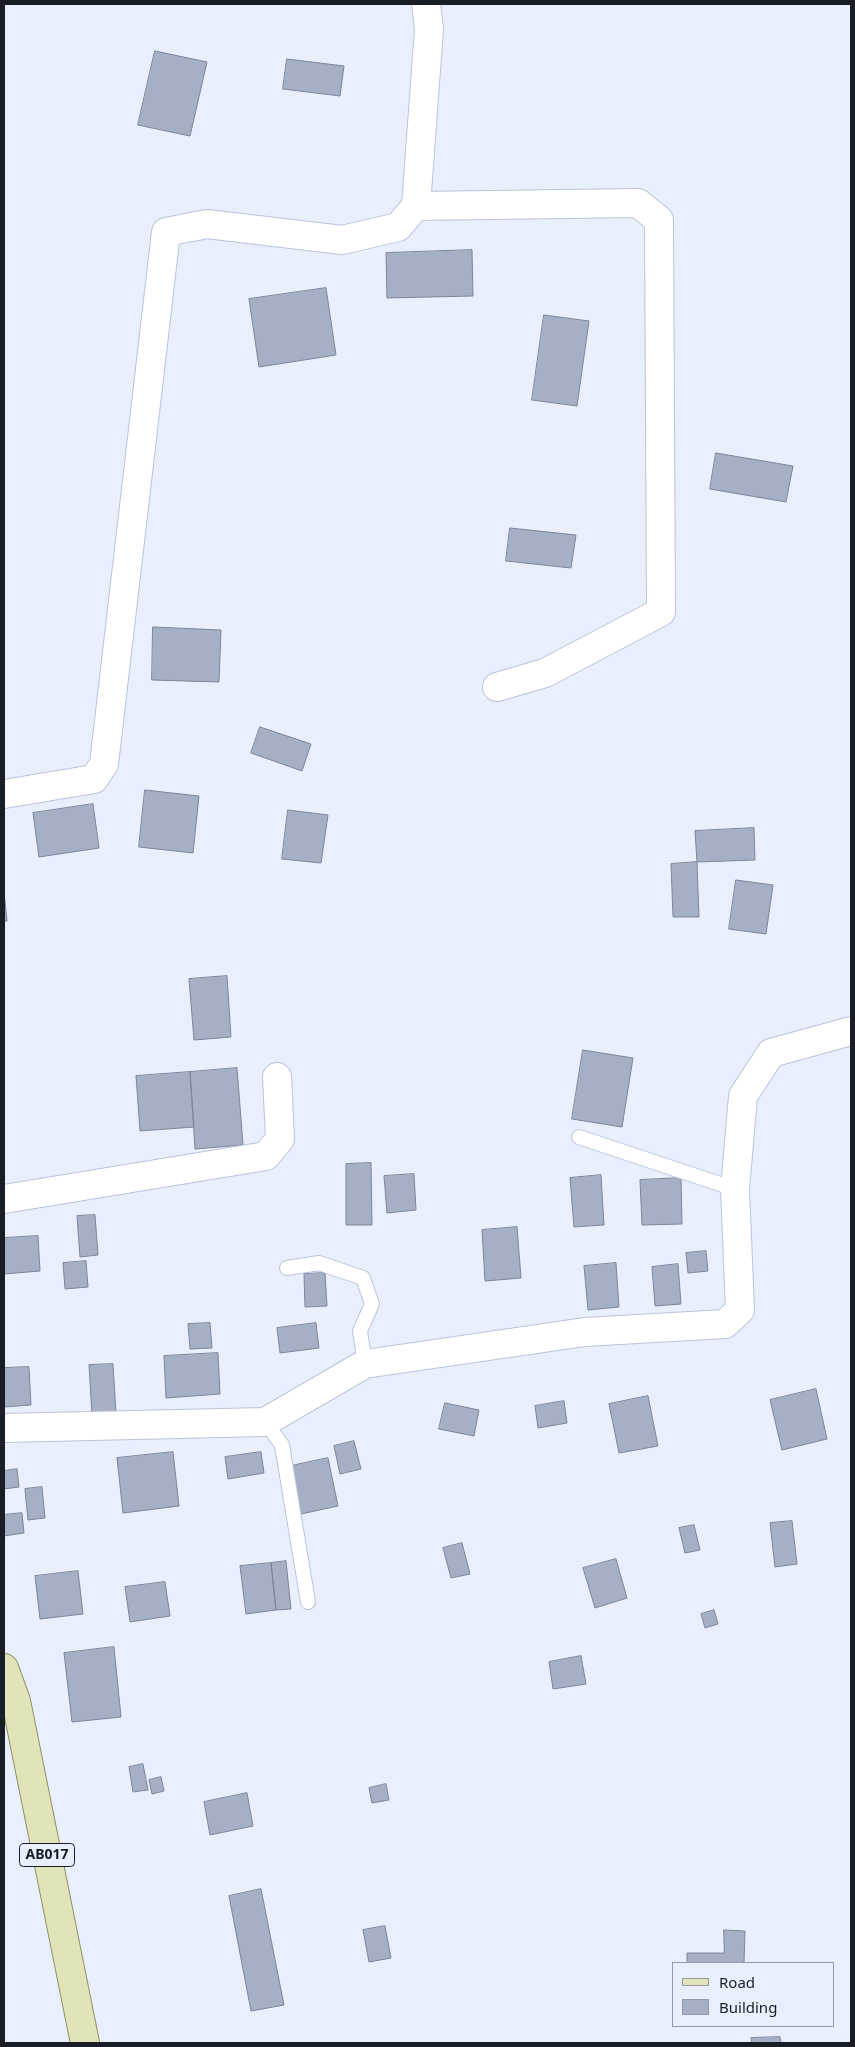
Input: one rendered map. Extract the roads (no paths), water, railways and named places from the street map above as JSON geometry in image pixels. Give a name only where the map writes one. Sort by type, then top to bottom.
[{"type":"main road","name":"AB017","points":[[4,1668],[84,2043]]},
{"type":"street","points":[[4,794],[94,779],[104,764],[166,232],[207,224],[342,240],[398,227],[416,206],[429,30],[426,4]]},
{"type":"street","points":[[416,206],[638,203],[659,220],[660,612],[545,673],[497,686]]},
{"type":"street","points":[[4,1428],[265,1422],[365,1364],[585,1332],[725,1324],[740,1310],[735,1190],[743,1096],[771,1053],[851,1031]]},
{"type":"street","points":[[4,1199],[266,1156],[280,1140],[276,1077]]},
{"type":"lane","points":[[579,1137],[735,1190]]},
{"type":"lane","points":[[288,1268],[319,1263],[362,1278],[372,1304],[360,1331],[365,1364]]},
{"type":"lane","points":[[265,1422],[282,1445],[308,1602]]}]
